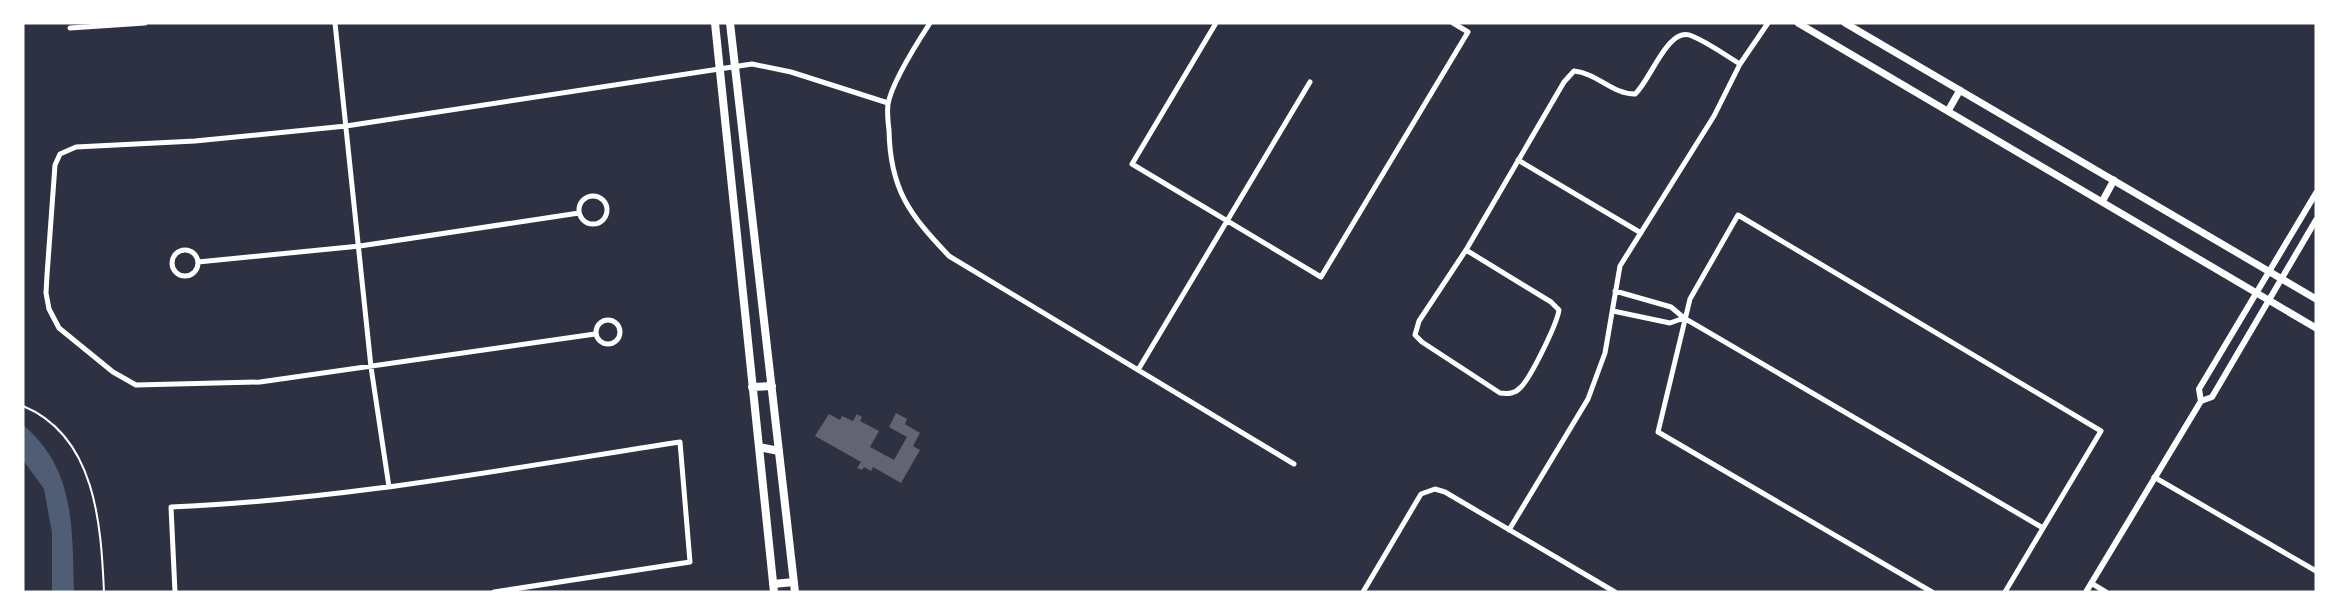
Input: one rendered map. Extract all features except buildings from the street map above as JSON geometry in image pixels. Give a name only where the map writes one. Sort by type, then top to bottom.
[{"type":"main road","points":[[715,23],[774,588],[794,582]]},
{"type":"main road","points":[[730,23],[795,592]]},
{"type":"main road","points":[[1798,23],[2316,328]]},
{"type":"main road","points":[[1845,23],[2316,299]]},
{"type":"main road","points":[[1948,111],[1960,90]]},
{"type":"main road","points":[[2102,202],[2114,180]]},
{"type":"main road","points":[[738,242],[755,242]]},
{"type":"main road","points":[[752,387],[772,386]]},
{"type":"main road","points":[[759,447],[779,452]]},
{"type":"street","points":[[70,28],[145,23]]},
{"type":"street","points":[[335,23],[371,367],[389,487]]},
{"type":"street","points":[[930,23],[907,60],[888,103],[889,147],[898,192],[918,224],[949,256],[1294,464]]},
{"type":"street","points":[[1216,23],[1132,164],[1321,277],[1468,32],[1453,23]]},
{"type":"street","points":[[1510,530],[1588,399],[1605,353],[1620,266],[1714,116],[1740,64],[1768,23]]},
{"type":"street","points":[[1466,250],[1559,310],[1557,323],[1521,387],[1512,393],[1500,393],[1415,335],[1419,321],[1466,250],[1564,82],[1574,71],[1586,72],[1624,94],[1635,94],[1644,86],[1670,41],[1680,34],[1690,34],[1740,64]]},
{"type":"street","points":[[596,334],[260,382],[153,387],[136,385],[113,372],[59,328],[49,309],[46,292],[55,165],[60,154],[76,147],[195,141],[346,126],[752,64],[790,72],[888,103]]},
{"type":"street","points":[[1138,370],[1310,82]]},
{"type":"street","points":[[1518,160],[1640,233]]},
{"type":"street","points":[[2201,401],[2199,389],[2316,193]]},
{"type":"street","points":[[590,197],[600,199],[607,207],[605,218],[596,224],[586,222],[579,213],[581,203],[590,197]]},
{"type":"street","points":[[198,262],[360,247],[579,213]]},
{"type":"street","points":[[1932,592],[1658,432],[1690,299],[1738,215],[2101,431],[2005,592]]},
{"type":"street","points":[[2086,592],[2201,401],[2212,397],[2316,220]]},
{"type":"street","points":[[184,250],[194,253],[198,262],[195,272],[186,276],[177,273],[172,264],[176,254],[184,250]]},
{"type":"street","points":[[1615,291],[1671,307],[1684,318],[2043,528]]},
{"type":"street","points":[[1613,311],[1670,323],[1684,318]]},
{"type":"street","points":[[606,320],[615,322],[620,330],[618,339],[610,344],[600,342],[596,334],[598,325],[606,320]]},
{"type":"street","points":[[175,592],[171,507],[245,504],[389,487],[680,442],[690,562],[494,592]]},
{"type":"street","points":[[2154,477],[2316,571]]},
{"type":"street","points":[[1363,592],[1421,494],[1435,489],[1445,492],[1615,592]]},
{"type":"street","points":[[2091,583],[2106,592]]},
{"type":"street","points":[[549,584],[551,592]]},
{"type":"path","points":[[23,406],[37,412],[58,429],[83,466],[94,501],[101,538],[104,592]]},
{"type":"water","points":[[23,425],[40,442],[62,481],[71,524],[74,592],[52,592],[52,533],[44,489],[23,460]]}]
